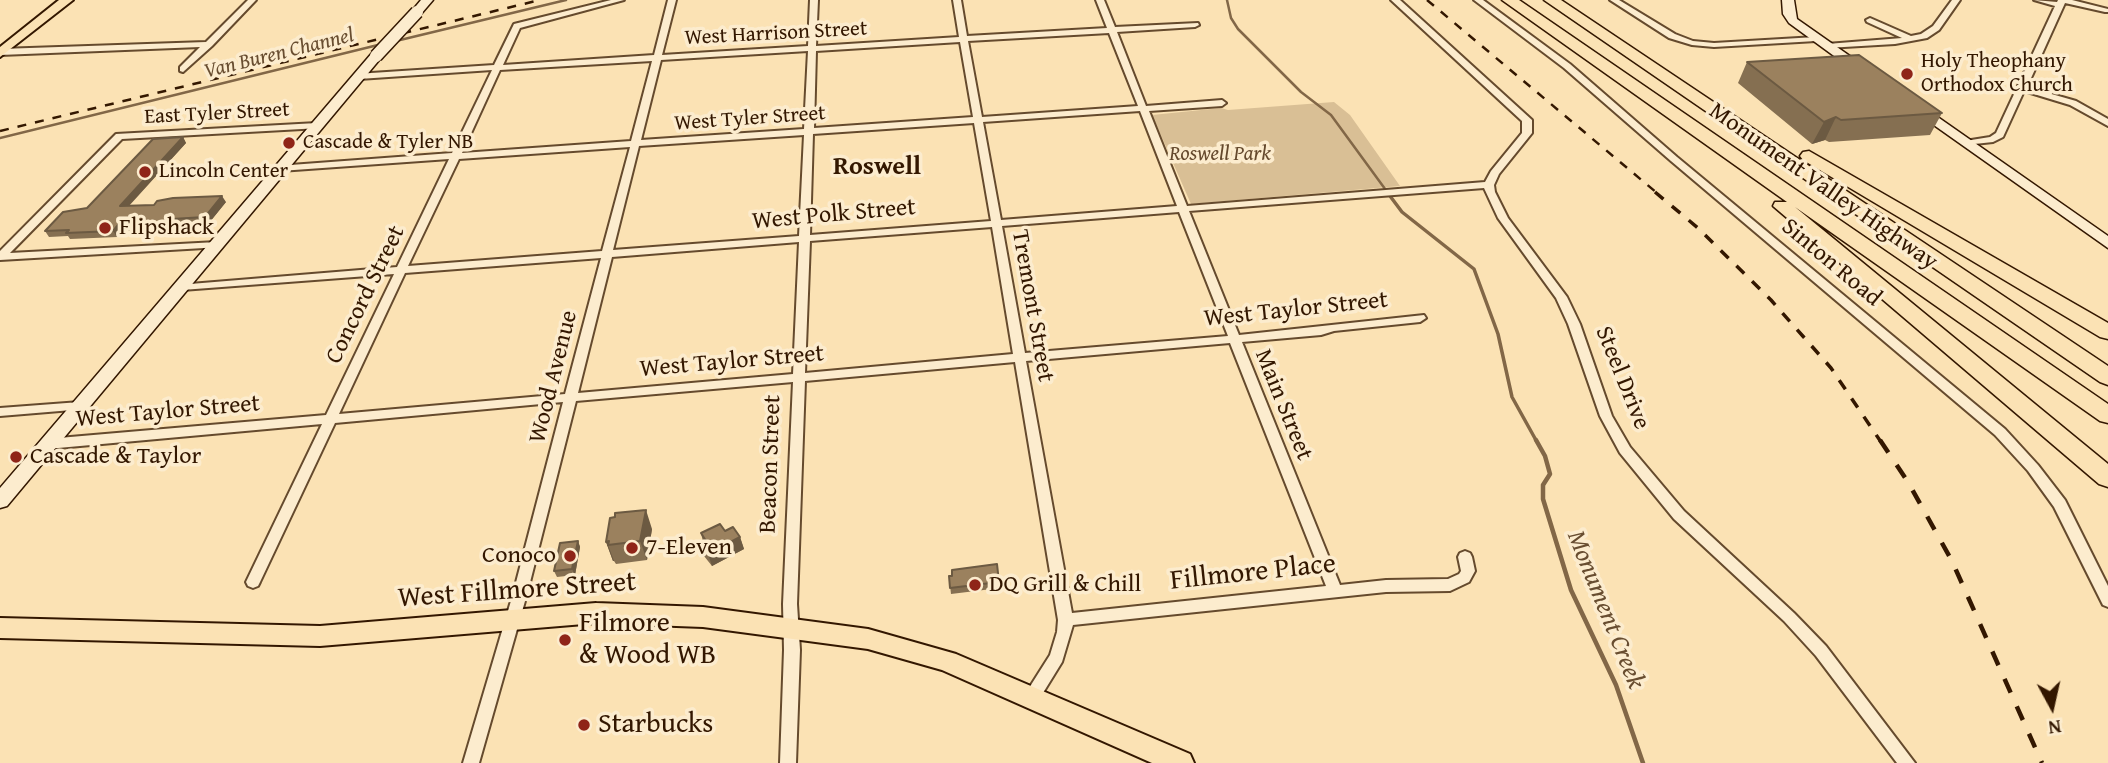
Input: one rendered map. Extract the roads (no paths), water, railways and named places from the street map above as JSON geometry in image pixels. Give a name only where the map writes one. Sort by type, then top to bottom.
[{"type":"highway","name":"Monument Valley Highway","points":[[1509,0],[2108,415]]},
{"type":"highway","name":"Monument Valley Highway","points":[[1551,0],[2108,377]]},
{"type":"highway","points":[[1616,43],[2108,332]]},
{"type":"highway","points":[[1664,108],[1999,384],[2108,478]]},
{"type":"main road","points":[[0,37],[48,0]]},
{"type":"main road","points":[[0,52],[67,0]]},
{"type":"main road","points":[[0,501],[280,168],[427,0]]},
{"type":"main road","points":[[1788,0],[1791,18],[1868,75]]},
{"type":"main road","points":[[1910,102],[2108,243]]},
{"type":"main road","name":"West Fillmore Street","points":[[0,628],[320,636],[596,612],[703,617],[790,626],[849,635],[919,651],[1032,696],[1181,763]]},
{"type":"street","points":[[183,69],[252,0]]},
{"type":"street","points":[[517,26],[620,0]]},
{"type":"street","name":"Wood Avenue","points":[[471,763],[570,397],[672,0]]},
{"type":"street","name":"Beacon Street","points":[[788,763],[790,626],[814,0]]},
{"type":"street","name":"Tremont Street","points":[[957,0],[1066,620]]},
{"type":"street","name":"Main Street","points":[[1100,0],[1335,591]]},
{"type":"street","points":[[1395,0],[1527,120],[1527,134],[1500,165],[1489,185]]},
{"type":"street","name":"Sinton Road","points":[[1478,0],[1567,66],[1684,168],[2000,432],[2033,468],[2060,504],[2108,601]]},
{"type":"street","points":[[1615,0],[1672,36],[1692,43],[1714,46],[1911,40],[1936,28],[1956,0]]},
{"type":"street","points":[[2038,0],[2105,10]]},
{"type":"street","points":[[1968,143],[1993,139],[2000,135],[2061,2]]},
{"type":"street","points":[[1870,20],[1911,40]]},
{"type":"street","name":"West Harrison Street","points":[[359,76],[1195,25]]},
{"type":"street","name":"Concord Street","points":[[253,582],[517,26]]},
{"type":"street","points":[[0,52],[209,44]]},
{"type":"street","points":[[2022,88],[2073,103],[2108,123]]},
{"type":"street","name":"West Tyler Street","points":[[280,168],[1222,103]]},
{"type":"street","name":"East Tyler Street","points":[[0,257],[118,136],[317,126]]},
{"type":"street","name":"West Polk Street","points":[[182,287],[1489,185]]},
{"type":"street","name":"Steel Drive","points":[[1489,185],[1495,205],[1503,218],[1561,297],[1574,324],[1606,416],[1638,468],[1692,529],[1782,610],[1814,644],[1860,699],[1907,763]]},
{"type":"street","points":[[0,257],[217,245]]},
{"type":"street","name":"West Taylor Street","points":[[47,444],[799,377],[983,367],[1020,358],[1234,339],[1420,318]]},
{"type":"street","points":[[0,412],[80,406]]},
{"type":"street","name":"Fillmore Place","points":[[1066,620],[1386,586],[1450,585],[1464,578],[1468,570],[1465,557]]},
{"type":"street","points":[[1032,696],[1057,657],[1066,620]]},
{"type":"waterway","name":"Van Buren Channel","points":[[396,41],[566,0]]},
{"type":"waterway","name":"Monument Creek","points":[[1227,0],[1231,18],[1238,29],[1301,92],[1331,115],[1388,193]]},
{"type":"waterway","name":"Van Buren Channel","points":[[0,138],[382,44]]},
{"type":"waterway","name":"Monument Creek","points":[[1387,192],[1402,212],[1474,269],[1498,334],[1512,397],[1537,442]]},
{"type":"waterway","name":"Monument Creek","points":[[1536,440],[1545,456],[1550,474],[1543,485],[1543,499],[1571,590],[1616,685],[1643,763]]},
{"type":"railway","points":[[0,131],[540,0]]},
{"type":"railway","points":[[1427,0],[1657,193]]},
{"type":"railway","points":[[1655,192],[1698,228],[1771,300],[1831,368],[1881,442]]},
{"type":"railway","points":[[1880,440],[1908,482],[1952,561],[2042,763]]},
{"type":"place","name":"Holy Theophany Orthodox Church","points":[[1907,74]]},
{"type":"place","name":"Cascade & Tyler NB","points":[[289,143]]},
{"type":"place","name":"Lincoln Center","points":[[145,172]]},
{"type":"place","name":"Flipshack","points":[[105,228]]},
{"type":"place","name":"Cascade & Taylor","points":[[16,457]]},
{"type":"place","name":"7-Eleven","points":[[632,548]]},
{"type":"place","name":"Conoco","points":[[570,556]]},
{"type":"place","name":"DQ Grill & Chill","points":[[975,585]]},
{"type":"place","name":"Filmore & Wood WB","points":[[565,640]]},
{"type":"place","name":"Starbucks","points":[[584,725]]},
{"type":"district","name":"Roswell","points":[[877,167]]},
{"type":"park label","name":"Roswell Park","points":[[1220,155]]}]
